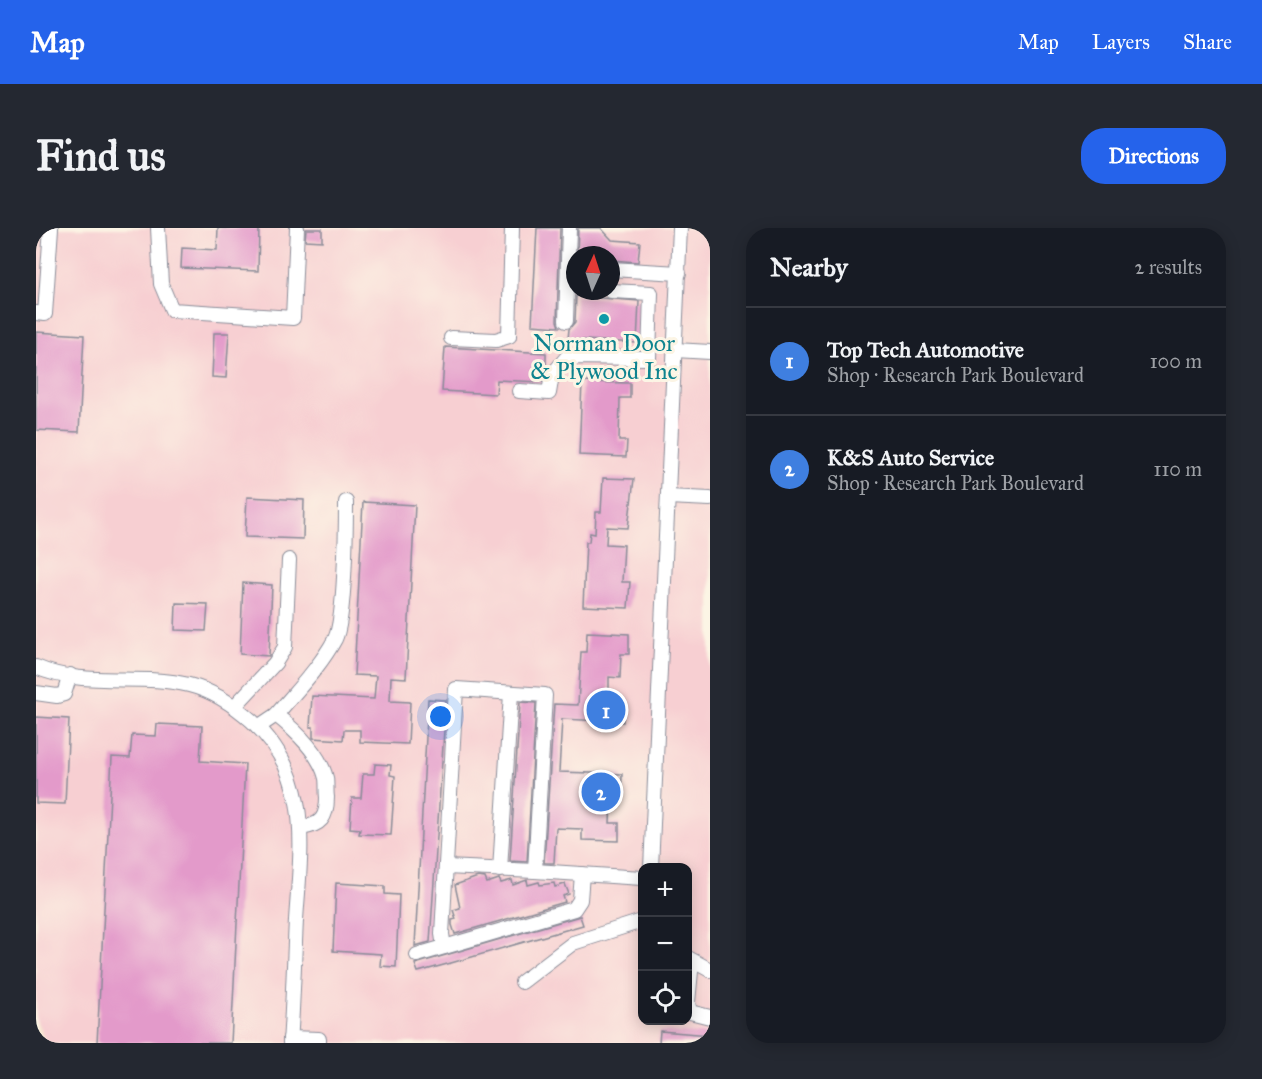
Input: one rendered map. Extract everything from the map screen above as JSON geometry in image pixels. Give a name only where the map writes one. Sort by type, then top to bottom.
[{"type":"street","points":[[36,314],[45,314],[51,228]]},
{"type":"street","points":[[158,228],[160,284],[172,310],[293,318],[297,228]]},
{"type":"street","points":[[451,338],[496,340],[508,336],[512,228]]},
{"type":"street","points":[[569,228],[570,246]]},
{"type":"street","points":[[651,863],[680,228]]},
{"type":"street","points":[[620,270],[679,273]]},
{"type":"street","points":[[620,291],[678,293]]},
{"type":"street","points":[[649,358],[651,293]]},
{"type":"street","points":[[566,321],[569,300]]},
{"type":"street","points":[[519,391],[549,393],[552,375],[567,357],[649,358],[710,352]]},
{"type":"street","points":[[668,497],[710,499]]},
{"type":"street","points":[[258,727],[276,716],[320,662],[336,637],[339,624],[346,502]]},
{"type":"street","points":[[235,706],[275,663],[285,646],[289,560]]},
{"type":"street","points":[[36,667],[70,675],[187,685],[210,692],[235,706],[276,748],[290,774],[298,802],[301,828],[290,1040],[320,1040],[319,1043]]},
{"type":"street","points":[[36,693],[57,696],[64,694],[70,675]]},
{"type":"street","points":[[444,946],[442,934],[456,689],[545,695],[535,871]]},
{"type":"street","points":[[500,870],[510,693]]},
{"type":"street","points":[[276,716],[290,726],[312,752],[326,778],[327,810],[323,820],[314,826],[301,828]]},
{"type":"street","points":[[446,867],[638,878]]},
{"type":"street","points":[[417,955],[574,909],[580,900],[582,874]]},
{"type":"street","points":[[522,982],[573,943],[638,922]]},
{"type":"street","points":[[692,961],[710,970]]},
{"type":"street","points":[[692,1012],[710,1017]]},
{"type":"shaded area","points":[[36,228],[710,228],[710,1043],[46,1043],[36,1020]]},
{"type":"building","points":[[218,228],[259,228],[258,271],[181,268],[182,248],[217,250]]},
{"type":"building","points":[[537,228],[560,228],[557,321],[559,327],[532,325]]},
{"type":"building","points":[[578,228],[601,228],[612,240],[640,242],[638,262],[620,261],[620,246],[577,246]]},
{"type":"building","points":[[306,229],[322,229],[322,241],[305,240]]},
{"type":"building","name":"Norman Door & Plywood Inc","points":[[576,300],[639,301],[637,343],[568,339],[569,329],[575,322]]},
{"type":"building","points":[[36,332],[84,335],[79,432],[36,430]]},
{"type":"building","points":[[214,333],[229,333],[226,378],[212,377]]},
{"type":"building","points":[[445,347],[546,353],[546,369],[542,382],[497,380],[496,394],[442,391]]},
{"type":"building","points":[[582,382],[630,383],[630,398],[620,398],[619,441],[627,441],[626,457],[579,455]]},
{"type":"building","points":[[603,478],[634,479],[628,528],[607,527],[606,544],[624,545],[622,582],[630,582],[628,608],[583,606],[586,542],[589,542],[590,533],[595,534],[596,512],[601,512]]},
{"type":"building","points":[[247,497],[304,500],[303,539],[245,537]]},
{"type":"building","points":[[363,502],[415,505],[406,678],[391,677],[390,701],[410,702],[408,744],[360,742],[360,730],[344,730],[343,740],[313,738],[313,727],[310,727],[312,696],[374,699],[376,676],[354,675]]},
{"type":"building","points":[[243,583],[272,585],[269,656],[240,654]]},
{"type":"building","points":[[176,603],[208,604],[206,631],[175,630]]},
{"type":"building","points":[[587,632],[629,634],[629,654],[621,654],[620,678],[609,677],[608,702],[624,703],[623,722],[562,719],[559,772],[622,774],[621,801],[611,800],[610,823],[619,823],[619,841],[582,840],[582,829],[556,828],[554,863],[544,863],[554,704],[578,705],[581,652],[586,652]]},
{"type":"building","points":[[428,699],[446,700],[430,942],[415,946]]},
{"type":"building","points":[[520,702],[536,703],[527,862],[510,861]]},
{"type":"building","points":[[36,717],[69,719],[65,804],[36,803]]},
{"type":"building","points":[[157,724],[202,726],[200,761],[245,764],[231,1043],[97,1043],[112,757],[130,758],[132,735],[156,736]]},
{"type":"building","points":[[375,764],[391,765],[390,775],[395,776],[391,835],[359,834],[360,829],[350,828],[352,798],[361,798],[363,774],[374,774]]},
{"type":"building","points":[[478,877],[485,878],[487,883],[499,879],[501,883],[512,880],[513,885],[527,880],[528,885],[539,882],[540,885],[554,883],[555,887],[565,884],[569,894],[563,896],[565,902],[455,934],[452,920],[456,919],[453,910],[460,908],[455,885]]},
{"type":"building","points":[[336,883],[385,886],[385,894],[399,895],[396,967],[380,966],[381,954],[333,951]]},
{"type":"building","points":[[580,916],[583,925],[418,972],[415,964]]},
{"type":"building","points":[[660,1031],[710,1035],[710,1043],[659,1043]]},
{"type":"place","name":"Norman Door & Plywood Inc","points":[[604,319]]},
{"type":"place","name":"Top Tech Automotive","points":[[606,710]]},
{"type":"place","name":"K&S Auto Service","points":[[601,792]]}]
